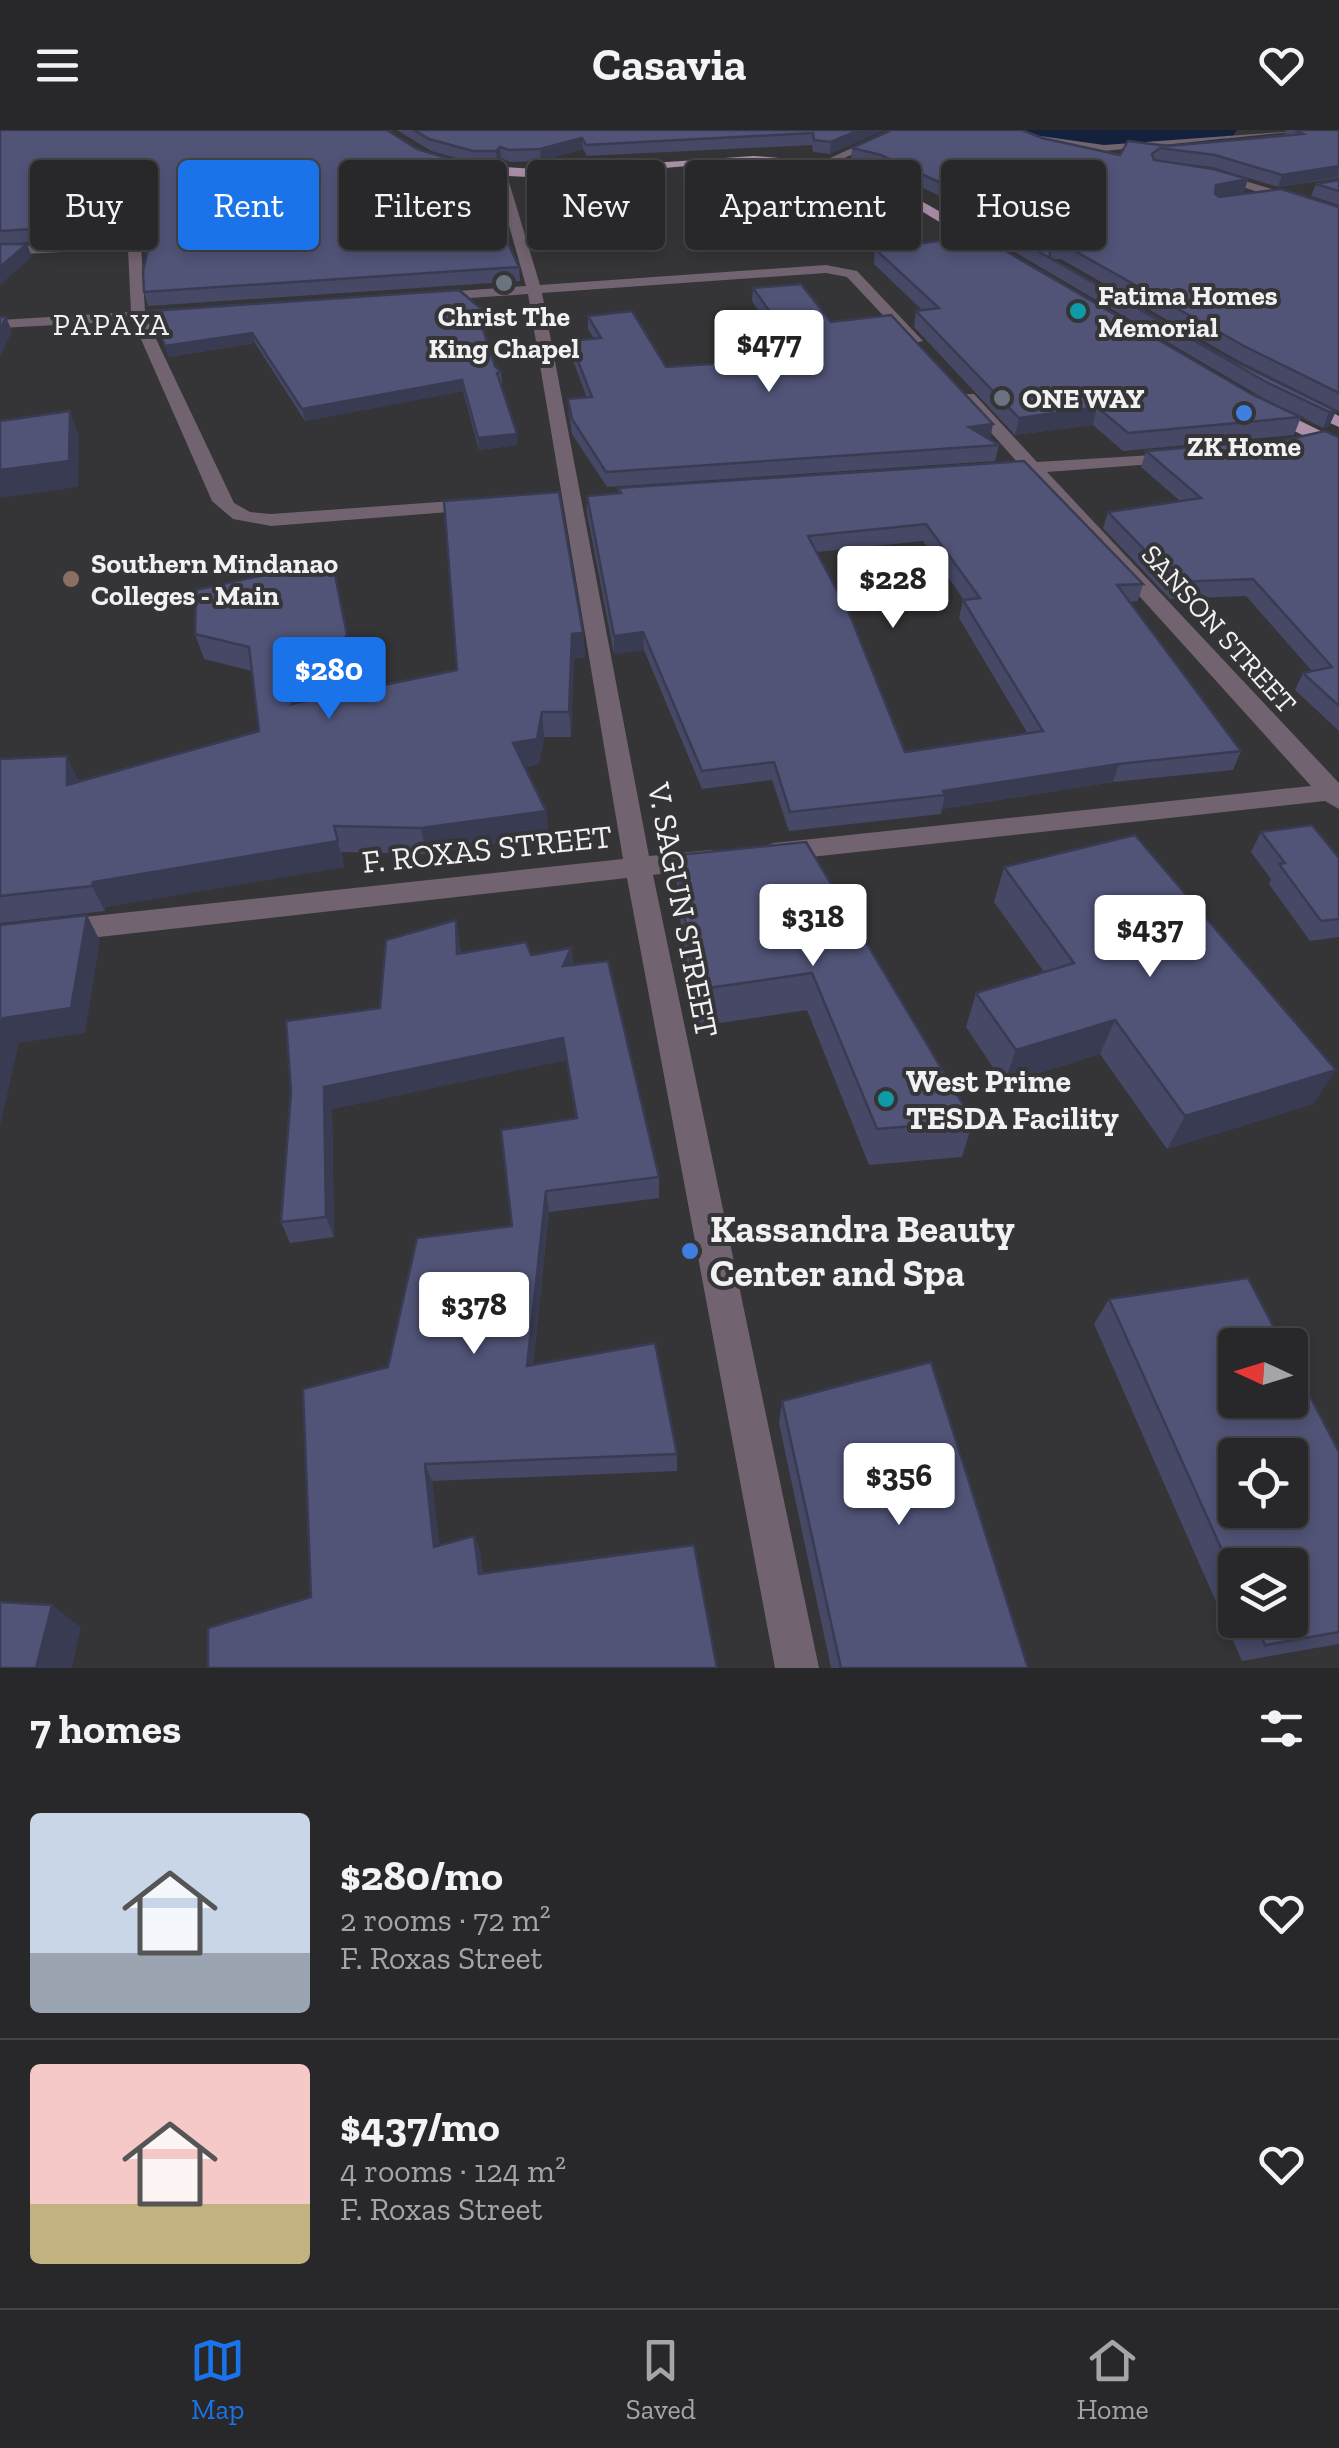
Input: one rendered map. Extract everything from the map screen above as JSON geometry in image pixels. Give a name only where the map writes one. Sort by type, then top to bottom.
[{"type":"main road","points":[[507,169],[736,153],[836,158],[899,178],[941,201]]},
{"type":"main road","points":[[445,158],[455,160]]},
{"type":"main road","points":[[507,169],[725,161],[823,166],[872,181],[941,220]]},
{"type":"main road","points":[[994,250],[1017,264]]},
{"type":"main road","points":[[1278,391],[1339,422]]},
{"type":"main road","points":[[1255,405],[1333,440]]},
{"type":"street","points":[[836,158],[901,130]]},
{"type":"street","points":[[977,130],[1083,146],[1125,148],[1305,130]]},
{"type":"street","points":[[1200,172],[1339,214]]},
{"type":"street","points":[[1249,198],[1309,190]]},
{"type":"street","name":"V. SAGUN STREET","points":[[507,191],[534,290],[638,867],[796,1668]]},
{"type":"street","points":[[0,251],[30,249]]},
{"type":"street","points":[[134,250],[138,316],[230,513],[243,518],[280,520],[493,504]]},
{"type":"street","points":[[415,298],[806,269],[852,274],[930,357]]},
{"type":"street","points":[[0,324],[197,312]]},
{"type":"street","name":"SANSON STREET","points":[[956,384],[1336,795]]},
{"type":"street","points":[[1284,446],[1333,440]]},
{"type":"street","points":[[995,470],[1207,454]]},
{"type":"street","name":"F. ROXAS STREET","points":[[0,937],[1336,795]]},
{"type":"building","points":[[0,130],[387,130],[417,149],[454,160],[339,160],[339,250],[507,250],[507,241],[519,267],[144,292],[143,271],[148,250],[158,250],[158,160],[30,160],[30,229],[0,231]]},
{"type":"building","points":[[414,130],[859,130],[831,142],[814,140],[813,133],[586,145],[582,138],[540,149],[500,147],[496,151],[473,151],[429,139]]},
{"type":"building","points":[[891,130],[1022,130],[1120,155],[1128,141],[1168,146],[1303,134],[1295,130],[1339,130],[1339,166],[1282,175],[1215,155],[1160,148],[1152,154],[1154,160],[1248,179],[1216,185],[1215,194],[1219,197],[1281,189],[1339,207],[1339,393],[1244,346],[1073,250],[1106,250],[1106,160],[941,160],[941,183],[921,174],[921,160],[892,160],[852,148]]},
{"type":"building","points":[[1339,180],[1339,191],[1316,184]]},
{"type":"building","points":[[941,241],[941,250],[1004,250],[1253,395],[1301,417],[1128,433],[1097,407],[1019,418],[916,311],[939,308],[876,250],[921,250],[921,243]]},
{"type":"building","points":[[0,244],[27,244],[0,267]]},
{"type":"building","points":[[1036,250],[1049,250],[1050,258],[1228,358],[1336,411],[1329,412],[1268,383]]},
{"type":"building","points":[[801,284],[831,322],[891,315],[993,424],[969,427],[999,445],[606,472],[572,419],[568,399],[592,397],[570,341],[601,338],[588,316],[632,311],[666,367],[759,361],[749,347],[792,343],[753,288]]},
{"type":"building","points":[[459,290],[492,318],[480,320],[495,366],[501,372],[497,373],[517,434],[478,438],[462,380],[302,409],[252,333],[165,346],[150,311]]},
{"type":"building","points":[[70,411],[69,461],[0,470],[0,421]]},
{"type":"building","points":[[1325,431],[1339,437],[1339,706],[1303,673],[1332,667],[1253,579],[1176,582],[1108,512],[1201,498],[1146,451],[1290,439]]},
{"type":"building","points":[[1024,461],[1143,584],[1117,585],[1241,751],[1119,764],[943,791],[945,795],[790,812],[774,762],[702,771],[643,632],[614,636],[587,496],[621,493],[618,488]],"holes":[[[926,524],[980,598],[963,600],[1043,731],[905,752],[849,613],[808,536]]]},
{"type":"building","points":[[559,492],[583,633],[572,634],[569,712],[542,712],[537,739],[513,743],[546,811],[421,828],[334,826],[338,841],[93,882],[92,886],[0,896],[0,759],[67,756],[67,785],[259,731],[249,647],[195,634],[196,590],[332,560],[347,635],[292,704],[457,670],[444,501]]},
{"type":"building","points":[[1312,825],[1339,858],[1339,919],[1321,921],[1261,832]]},
{"type":"building","points":[[1135,835],[1336,1070],[1185,1116],[1115,1020],[1016,1050],[976,993],[1074,963],[1004,867]]},
{"type":"building","points":[[806,842],[973,1121],[877,1129],[812,973],[694,990],[677,855]]},
{"type":"building","points":[[87,915],[71,1008],[3,1018],[0,1031],[0,925]]},
{"type":"building","points":[[456,920],[457,954],[526,942],[531,955],[571,948],[563,966],[608,961],[659,1177],[546,1191],[527,1366],[655,1343],[677,1454],[425,1464],[434,1547],[474,1536],[479,1574],[694,1545],[717,1668],[208,1668],[208,1628],[311,1597],[303,1389],[388,1367],[417,1238],[512,1226],[501,1130],[577,1118],[563,1038],[324,1087],[326,1217],[281,1222],[291,1092],[286,1021],[380,1008],[386,940]]},
{"type":"building","points":[[1248,1278],[1274,1328],[1218,1328],[1218,1418],[1308,1418],[1308,1393],[1339,1452],[1339,1632],[1308,1637],[1308,1548],[1221,1548],[1109,1299]]},
{"type":"building","points":[[931,1362],[1028,1668],[841,1668],[782,1401]]},
{"type":"building","points":[[0,1602],[52,1605],[36,1668],[0,1668]]},
{"type":"building","points":[[1262,1638],[1305,1638],[1265,1645]]},
{"type":"waterway","points":[[1018,130],[1094,137],[1220,130]]},
{"type":"place","name":"Christ The King Chapel","points":[[504,283]]},
{"type":"place","name":"Fatima Homes Memorial","points":[[1078,311]]},
{"type":"place","name":"ONE WAY","points":[[1002,398]]},
{"type":"place","name":"ZK Home","points":[[1244,413]]},
{"type":"place","name":"Southern Mindanao Colleges - Main","points":[[71,579]]},
{"type":"place","name":"West Prime TESDA Facility","points":[[886,1099]]},
{"type":"place","name":"Kassandra Beauty Center and Spa","points":[[690,1251]]},
{"type":"district","name":"PAPAYA","points":[[112,325]]}]
